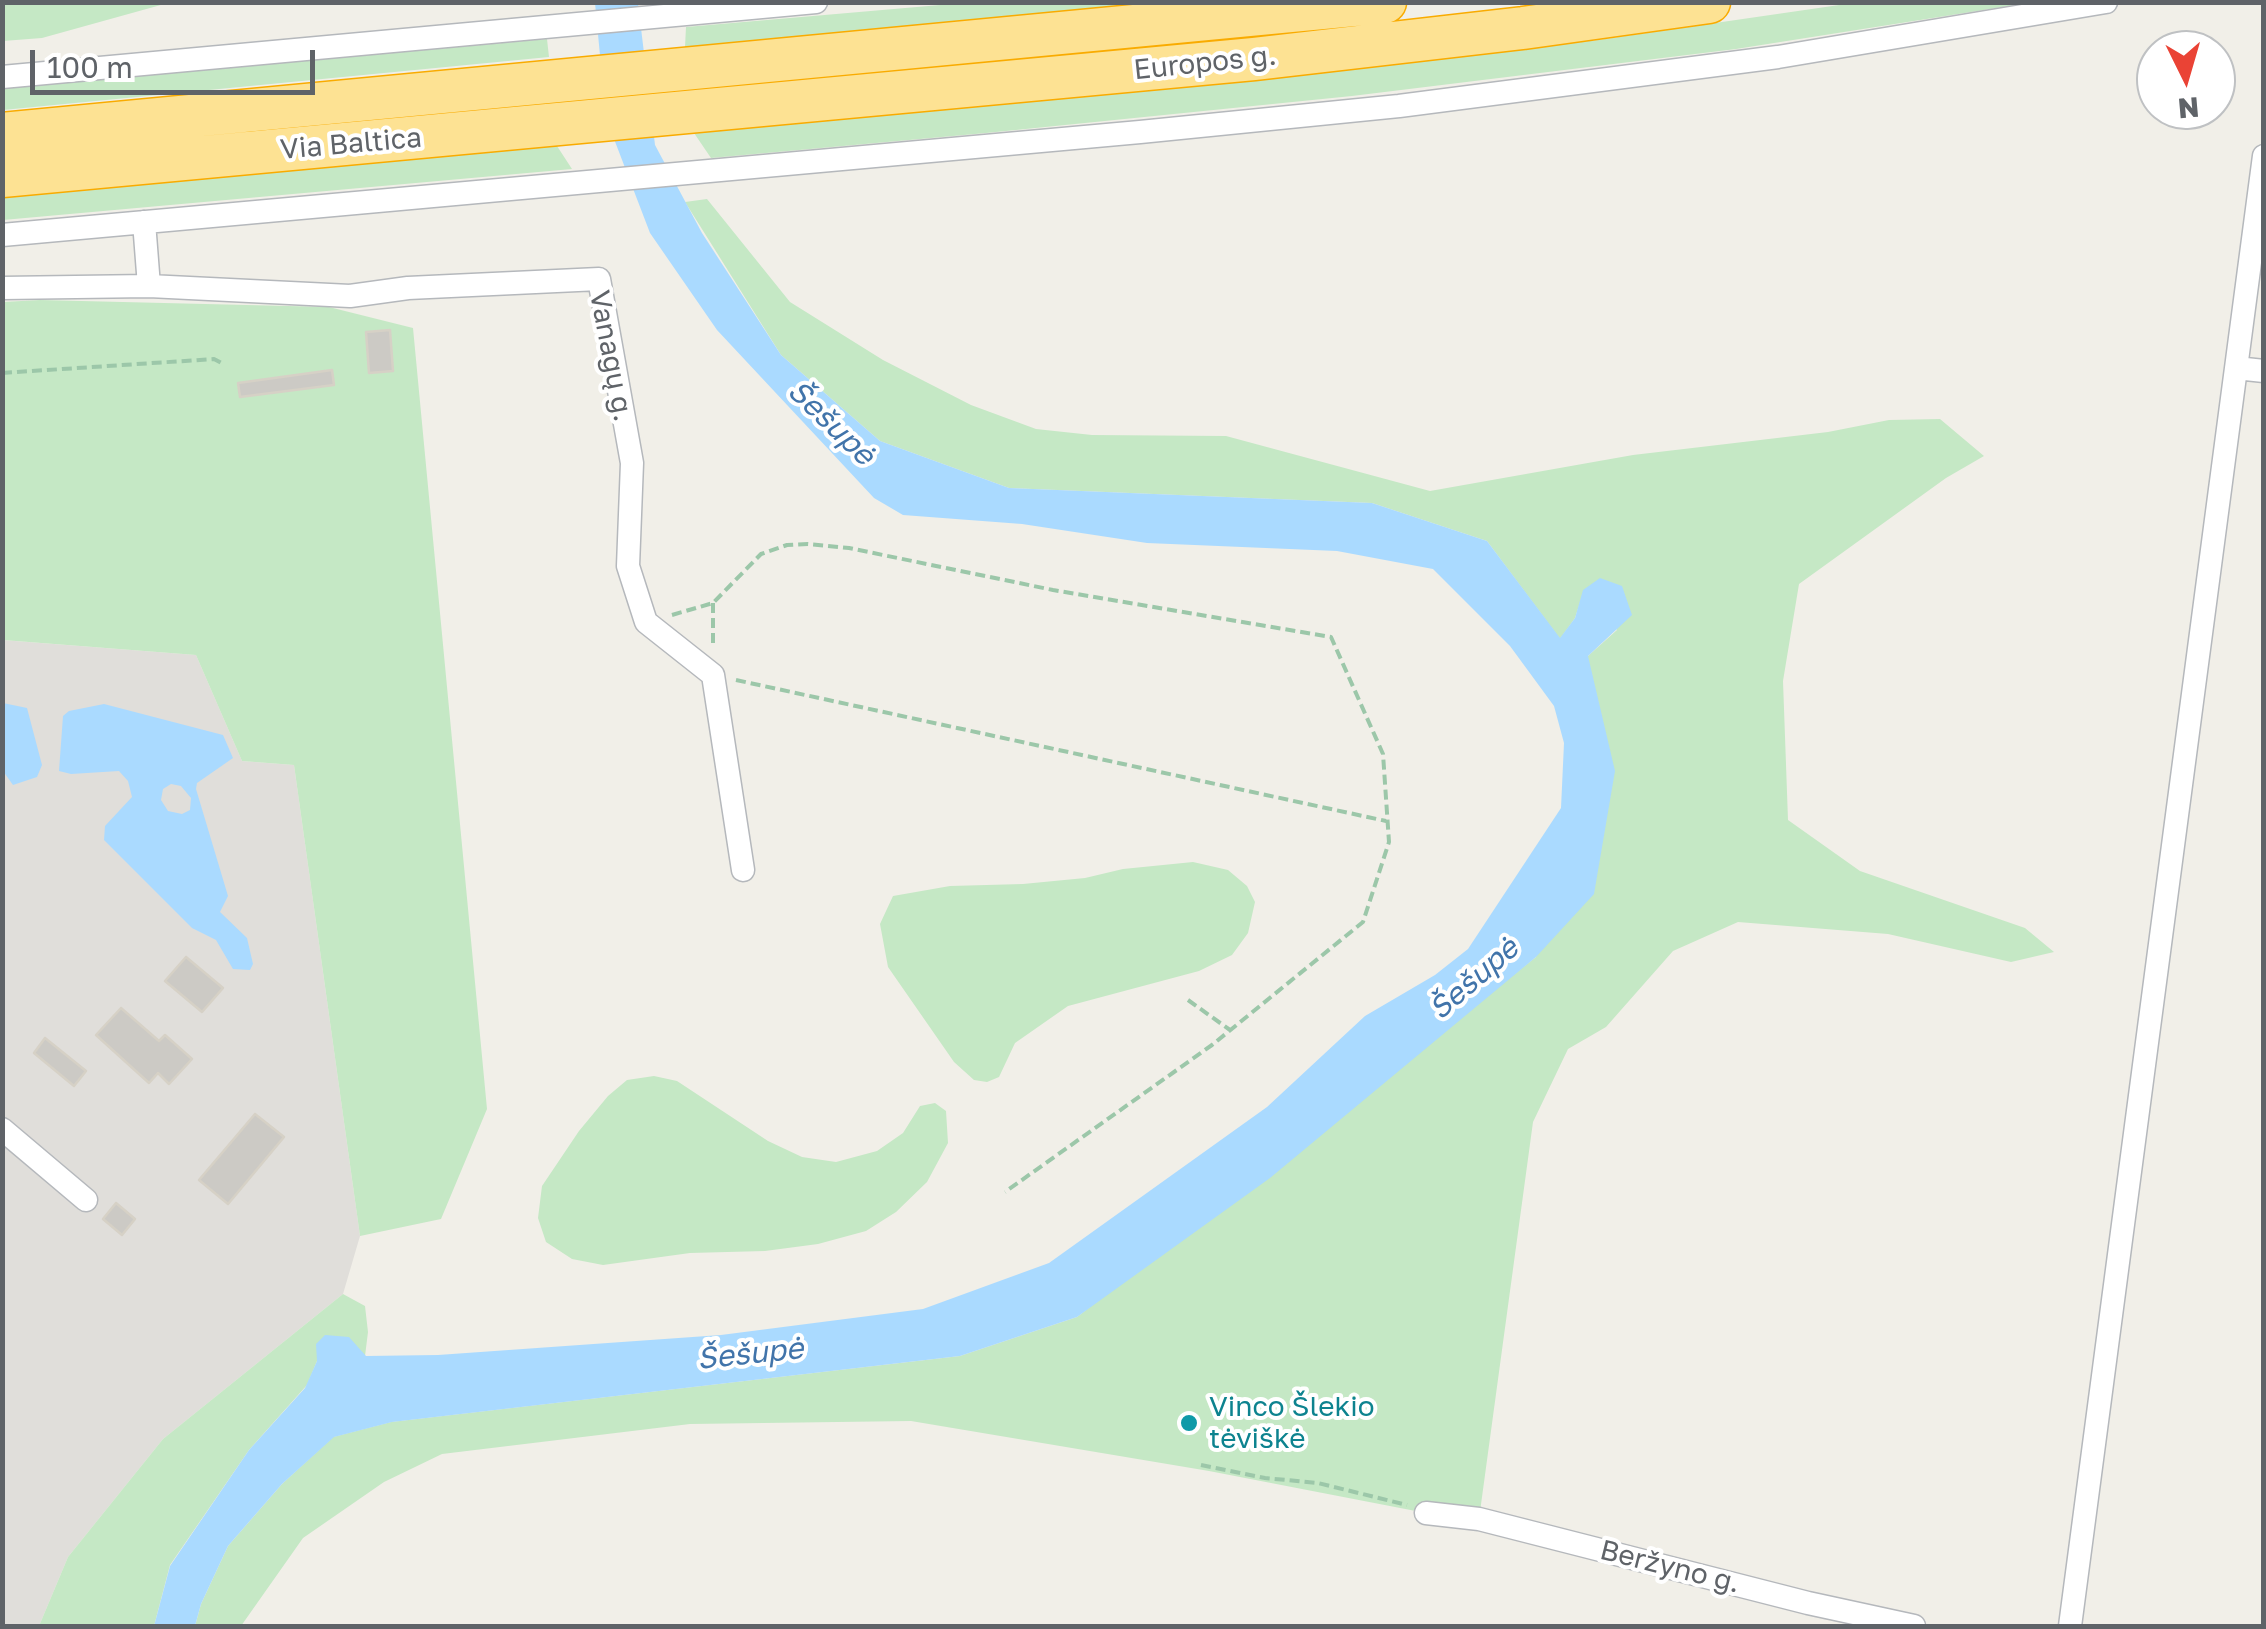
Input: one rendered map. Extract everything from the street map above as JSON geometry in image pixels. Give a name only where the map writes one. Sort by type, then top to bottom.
[{"type":"highway","name":"Europos g.","points":[[698,90],[1385,2]]},
{"type":"highway","name":"Europos g.","points":[[698,90],[1273,56],[1709,2]]},
{"type":"highway","name":"Via Baltica","points":[[2,176],[549,104],[698,90]]},
{"type":"highway","name":"Via Baltica","points":[[2,134],[549,104]]},
{"type":"street","points":[[2,77],[816,2]]},
{"type":"street","points":[[2,235],[1140,132],[1472,97],[1796,54],[2106,2]]},
{"type":"street","points":[[2070,1626],[2264,156]]},
{"type":"street","points":[[144,222],[150,286]]},
{"type":"street","name":"Vanagų g.","points":[[2,288],[150,286],[350,296],[408,288],[599,279],[632,463],[628,566],[646,622]]},
{"type":"street","points":[[2236,368],[2264,371]]},
{"type":"street","points":[[646,622],[713,675],[743,870]]},
{"type":"street","points":[[2,1129],[86,1200]]},
{"type":"street","name":"Beržyno g.","points":[[1426,1513],[1479,1518],[1808,1603],[1914,1626]]},
{"type":"path","points":[[2,373],[214,359],[226,365]]},
{"type":"path","points":[[646,622],[713,603],[762,554],[787,545],[808,544],[849,548],[1054,590],[1331,636],[1382,754],[1389,842],[1363,922],[1230,1030],[1006,1192]]},
{"type":"path","points":[[713,603],[713,675],[1388,821]]},
{"type":"path","points":[[1188,1000],[1230,1030]]},
{"type":"path","points":[[1201,1466],[1318,1483],[1426,1513]]},
{"type":"shaded area","points":[[2,640],[196,655],[242,761],[294,765],[360,1236],[343,1294],[163,1439],[68,1557],[39,1626],[2,1626]]},
{"type":"green space","points":[[3,2],[168,3],[42,38],[3,41]]},
{"type":"green space","points":[[963,3],[1152,3],[685,47],[686,27]]},
{"type":"green space","points":[[1853,3],[2028,3],[1736,49],[1352,96],[986,133],[711,158],[694,133],[1424,61]]},
{"type":"green space","points":[[547,39],[549,57],[3,110],[3,88]]},
{"type":"green space","points":[[557,146],[572,169],[3,220],[3,197]]},
{"type":"green space","points":[[707,199],[790,302],[883,360],[971,405],[1036,429],[1092,435],[1226,436],[1430,491],[1633,455],[1828,432],[1889,420],[1940,419],[1984,456],[1946,478],[1799,584],[1783,681],[1788,820],[1860,871],[2025,928],[2054,952],[2011,962],[1888,934],[1738,922],[1673,951],[1606,1027],[1568,1049],[1533,1122],[1479,1519],[1426,1513],[1209,1471],[911,1421],[690,1424],[442,1454],[384,1482],[303,1538],[241,1626],[195,1626],[228,1546],[282,1484],[333,1437],[391,1422],[960,1356],[1077,1317],[1536,957],[1588,656],[1617,630],[1584,590],[1575,618],[1560,639],[1487,541],[1372,503],[1009,488],[880,441],[781,355],[685,202]]},
{"type":"green space","points":[[3,302],[329,307],[413,328],[487,1109],[441,1219],[360,1236],[294,765],[242,761],[196,655],[3,640]]},
{"type":"green space","points":[[1193,862],[1228,870],[1247,886],[1255,902],[1248,933],[1232,955],[1199,971],[1068,1006],[1015,1043],[999,1077],[987,1082],[974,1080],[954,1062],[888,967],[880,924],[893,896],[950,886],[1085,878],[1123,869]]},
{"type":"green space","points":[[654,1076],[677,1081],[768,1141],[802,1157],[836,1162],[877,1151],[903,1133],[920,1106],[935,1103],[946,1111],[948,1143],[927,1182],[896,1212],[866,1231],[818,1244],[765,1251],[690,1253],[603,1265],[572,1259],[546,1242],[538,1218],[542,1186],[608,1096],[627,1080]]},
{"type":"green space","points":[[343,1294],[365,1306],[365,1356],[317,1361],[307,1385],[249,1450],[170,1565],[154,1626],[39,1626],[68,1557],[163,1439]]},
{"type":"water","name":"Šešupė","points":[[595,3],[638,3],[655,145],[702,233],[781,355],[880,441],[1009,488],[1372,503],[1487,541],[1560,638],[1575,618],[1583,590],[1600,578],[1622,586],[1632,615],[1588,656],[1615,771],[1594,894],[1536,957],[1270,1178],[1077,1317],[960,1356],[392,1422],[334,1437],[282,1484],[228,1546],[195,1626],[154,1626],[170,1566],[249,1450],[305,1388],[317,1361],[316,1344],[325,1335],[349,1337],[366,1356],[438,1355],[721,1335],[923,1309],[1049,1263],[1267,1107],[1365,1016],[1435,975],[1468,949],[1561,808],[1564,743],[1554,706],[1510,646],[1433,569],[1337,551],[1147,543],[1022,524],[903,515],[874,498],[717,330],[650,233],[606,118]]},
{"type":"water","points":[[3,703],[27,708],[42,765],[37,777],[13,785],[3,771]]},
{"type":"water","points":[[104,704],[223,735],[233,758],[197,783],[196,789],[228,896],[220,912],[247,938],[253,964],[250,970],[233,969],[216,940],[192,928],[104,840],[105,826],[132,797],[128,781],[119,771],[59,771],[63,716],[69,711]],"holes":[[[171,784],[181,786],[191,798],[190,810],[182,814],[168,811],[161,800],[163,789]]]},
{"type":"building","points":[[390,330],[393,371],[369,373],[366,332]]},
{"type":"building","points":[[332,370],[334,385],[240,397],[238,383]]},
{"type":"building","points":[[186,957],[223,988],[202,1012],[165,981]]},
{"type":"building","points":[[121,1008],[159,1041],[165,1035],[192,1059],[169,1084],[158,1073],[149,1083],[96,1035]]},
{"type":"building","points":[[45,1038],[86,1071],[74,1086],[34,1053]]},
{"type":"building","points":[[255,1114],[284,1137],[228,1204],[199,1180]]},
{"type":"building","points":[[116,1203],[135,1219],[122,1235],[103,1219]]},
{"type":"place","name":"Vinco Šlekio tėviškė","points":[[1189,1423]]}]
